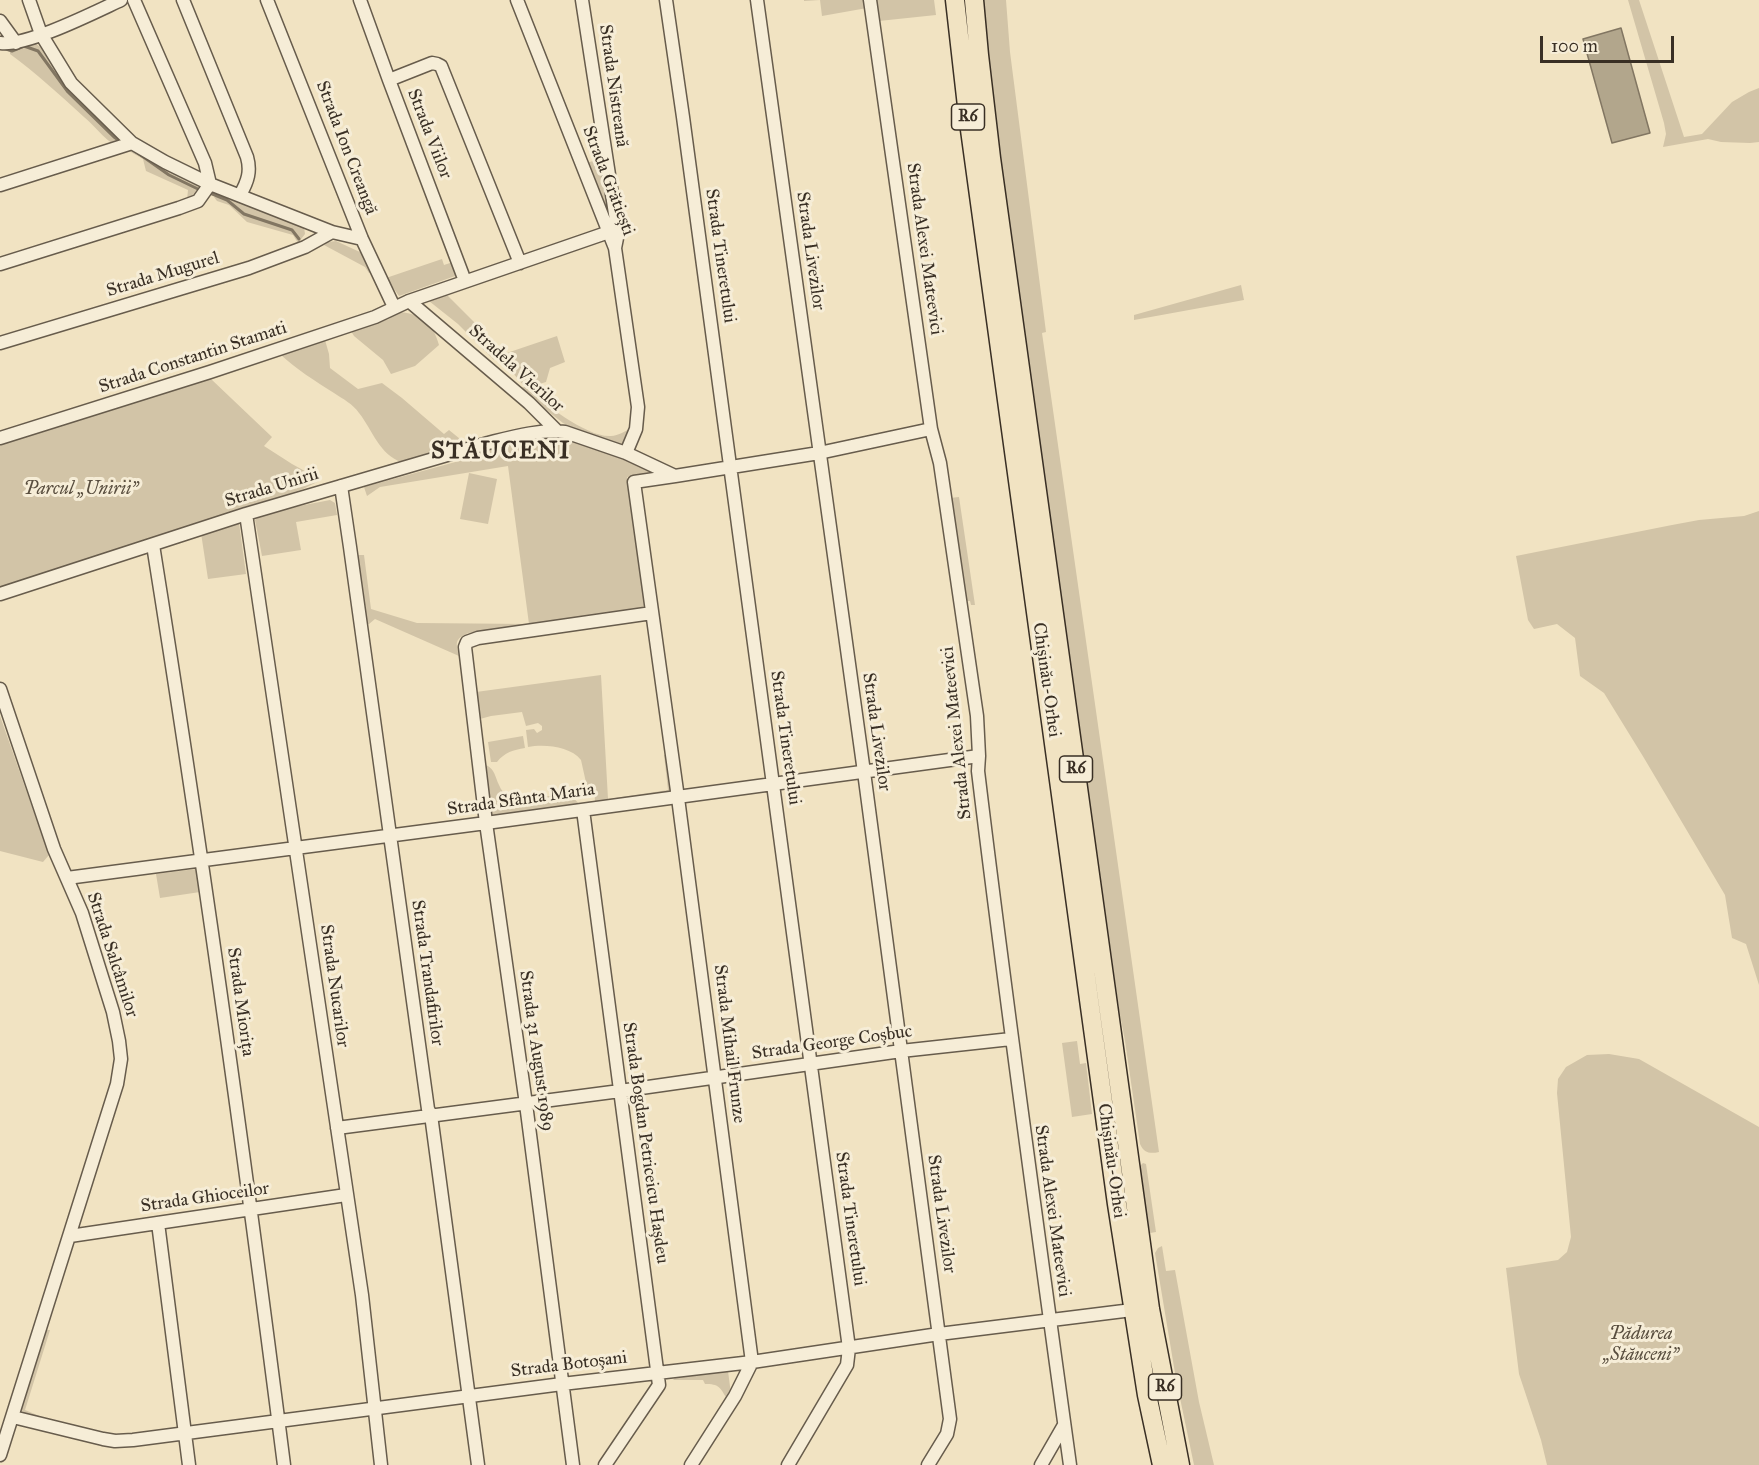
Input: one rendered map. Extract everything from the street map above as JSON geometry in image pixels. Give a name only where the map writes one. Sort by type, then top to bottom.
[{"type":"highway","name":"Chișinău-Orhei","points":[[955,0],[968,115],[1132,1310],[1162,1465]]},
{"type":"highway","name":"Chișinău-Orhei","points":[[974,0],[991,158],[1150,1309],[1180,1465]]},
{"type":"street","points":[[29,0],[41,34],[71,83],[132,143],[210,184],[332,232],[362,239]]},
{"type":"street","points":[[0,43],[16,43],[121,0]]},
{"type":"street","points":[[0,264],[198,201],[210,184],[205,162],[134,0]]},
{"type":"street","points":[[183,0],[247,157],[249,176],[240,195]]},
{"type":"street","name":"Strada Ion Creangă","points":[[267,0],[362,239],[394,307]]},
{"type":"street","name":"Strada Viilor","points":[[360,0],[465,281]]},
{"type":"street","name":"Strada Grătiești","points":[[517,0],[615,248],[638,407],[636,429],[626,453]]},
{"type":"street","name":"Strada Nistreană","points":[[582,0],[618,234],[615,248]]},
{"type":"street","name":"Strada Tineretului","points":[[666,0],[687,140],[849,1348],[847,1365],[788,1465]]},
{"type":"street","name":"Strada Livezilor","points":[[757,0],[864,772],[950,1419],[946,1434],[928,1465]]},
{"type":"street","name":"Strada Alexei Mateevici","points":[[870,0],[931,429],[942,475],[977,716],[978,771],[1011,1039],[1070,1465]]},
{"type":"street","points":[[0,21],[16,43]]},
{"type":"street","points":[[389,80],[432,63],[441,66],[520,263]]},
{"type":"street","points":[[0,185],[132,143]]},
{"type":"street","name":"Strada Mugurel","points":[[0,343],[249,268],[305,247],[332,232]]},
{"type":"street","points":[[409,301],[609,232]]},
{"type":"street","name":"Strada Constantin Stamati","points":[[0,438],[234,365],[375,317],[409,301]]},
{"type":"street","name":"Stradela Vierilor","points":[[409,301],[529,403],[557,431],[626,453],[675,476]]},
{"type":"street","points":[[675,476],[819,453],[931,429]]},
{"type":"street","name":"Strada Unirii","points":[[0,594],[246,514],[341,486],[505,439],[557,431]]},
{"type":"street","name":"Strada Mihail Frunze","points":[[675,476],[634,482],[752,1362]]},
{"type":"street","name":"Strada Trandafirilor","points":[[341,486],[428,1109],[431,1115],[478,1465]]},
{"type":"street","name":"Strada Nucarilor","points":[[246,514],[362,1295],[381,1465]]},
{"type":"street","name":"Strada Miorița","points":[[153,545],[251,1209],[284,1465]]},
{"type":"street","name":"Strada 31 August 1989","points":[[573,1465],[465,653],[467,642],[478,638],[652,613]]},
{"type":"street","name":"Strada Salcâmilor","points":[[0,689],[54,849],[82,913],[113,1012],[120,1041],[121,1059],[117,1084],[0,1455]]},
{"type":"street","name":"Strada Sfânta Maria","points":[[67,878],[979,756]]},
{"type":"street","name":"Strada Bogdan Petriceicu Hașdeu","points":[[583,810],[659,1386],[605,1465]]},
{"type":"street","name":"Strada George Coșbuc","points":[[337,1128],[1011,1039]]},
{"type":"street","name":"Strada Ghioceilor","points":[[70,1236],[346,1195]]},
{"type":"street","points":[[158,1223],[189,1465]]},
{"type":"street","name":"Strada Botoșani","points":[[13,1417],[115,1441],[752,1362],[939,1334],[1132,1310]]},
{"type":"street","points":[[692,1465],[735,1396],[752,1362]]},
{"type":"street","points":[[1041,1465],[1064,1425]]},
{"type":"green space","points":[[820,0],[866,0],[867,8],[822,16]]},
{"type":"green space","points":[[876,0],[934,0],[936,15],[879,21]]},
{"type":"green space","points":[[983,0],[1006,0],[1010,52],[1046,332],[1042,333],[1159,1152],[1156,1153],[1145,1151],[1140,1144],[1119,1009],[990,93]]},
{"type":"green space","points":[[1628,0],[1639,0],[1684,137],[1702,134],[1732,102],[1759,88],[1759,142],[1721,142],[1708,139],[1663,147],[1666,134],[1664,123]]},
{"type":"green space","points":[[35,43],[44,50],[121,140],[115,145],[111,142],[48,84],[10,54],[10,48]]},
{"type":"green space","points":[[132,146],[199,186],[191,198],[187,200],[188,190],[146,171],[143,159],[129,151]]},
{"type":"green space","points":[[602,159],[615,233],[585,163]]},
{"type":"green space","points":[[223,193],[304,227],[305,234],[298,243],[293,235],[247,222],[229,205],[217,201],[214,197]]},
{"type":"green space","points":[[336,241],[362,253],[371,272],[369,273],[365,267],[324,245]]},
{"type":"green space","points":[[442,259],[444,265],[453,262],[458,275],[399,296],[386,278]]},
{"type":"green space","points":[[1241,285],[1244,300],[1134,320],[1134,315]]},
{"type":"green space","points":[[445,293],[487,335],[498,356],[557,336],[565,362],[550,368],[546,382],[526,388],[566,418],[590,431],[614,436],[633,427],[627,441],[620,446],[581,432],[563,423],[518,388],[525,387],[499,357],[494,360],[458,324],[429,301]]},
{"type":"green space","points":[[397,312],[413,314],[425,321],[433,331],[439,345],[415,366],[391,374],[383,360],[351,331],[389,319]]},
{"type":"green space","points":[[325,340],[330,368],[358,389],[382,383],[444,434],[449,430],[465,443],[402,462],[394,459],[382,448],[354,407],[306,375],[280,354]]},
{"type":"green space","name":"Parcul „Unirii”","points":[[206,378],[211,379],[272,437],[264,446],[321,480],[303,489],[140,545],[0,589],[0,442]]},
{"type":"green space","points":[[557,436],[577,440],[663,474],[627,477],[646,610],[468,633],[457,642],[459,656],[375,619],[366,625],[355,555],[364,555],[371,609],[417,623],[529,624],[508,466],[380,487],[367,496],[364,487],[459,461],[458,457],[494,448],[498,453],[505,452],[505,444]]},
{"type":"green space","points":[[469,473],[497,479],[488,524],[460,519]]},
{"type":"green space","points":[[959,497],[975,605],[971,605],[970,601],[965,601],[950,498]]},
{"type":"green space","points":[[330,500],[335,503],[337,515],[296,522],[301,550],[262,556],[255,520],[294,507]]},
{"type":"green space","points":[[1759,511],[1759,985],[1746,944],[1732,938],[1725,895],[1604,693],[1580,676],[1575,638],[1557,624],[1534,629],[1528,620],[1516,556],[1699,520],[1744,516]]},
{"type":"green space","points":[[239,523],[246,574],[208,579],[201,533]]},
{"type":"green space","points":[[601,675],[608,799],[668,790],[664,755],[667,755],[671,790],[667,794],[589,805],[586,802],[595,801],[594,787],[587,787],[581,760],[576,755],[556,747],[528,747],[526,730],[534,729],[537,733],[542,730],[542,726],[538,723],[526,726],[522,712],[480,719],[476,692]]},
{"type":"green space","points":[[0,716],[49,855],[43,862],[0,851]]},
{"type":"green space","points":[[523,736],[525,748],[510,752],[497,762],[491,762],[488,742]]},
{"type":"green space","points":[[481,743],[483,743],[486,765],[493,771],[499,785],[510,797],[528,799],[564,793],[571,795],[579,804],[491,817]]},
{"type":"green space","points":[[196,869],[200,892],[160,898],[156,874]]},
{"type":"green space","points":[[1077,1041],[1080,1064],[1086,1063],[1092,1114],[1072,1117],[1062,1043]]},
{"type":"green space","name":"Pădurea „Stăuceni”","points":[[1609,1054],[1639,1059],[1759,1127],[1759,1465],[1547,1465],[1519,1374],[1506,1268],[1558,1260],[1567,1252],[1571,1237],[1557,1093],[1558,1079],[1566,1067],[1587,1055]]},
{"type":"green space","points":[[1143,1163],[1146,1164],[1156,1232],[1150,1233],[1139,1167]]},
{"type":"green space","points":[[1162,1246],[1166,1271],[1175,1270],[1199,1402],[1214,1465],[1194,1465],[1176,1379],[1155,1253]]},
{"type":"green space","points":[[45,1330],[50,1330],[25,1410],[110,1436],[23,1413],[21,1407]]},
{"type":"green space","points":[[728,1371],[731,1394],[727,1399],[719,1387],[705,1384],[703,1380],[673,1380],[675,1378]]},
{"type":"shaded area","points":[[1621,28],[1650,133],[1612,143],[1583,39]]},
{"type":"waterway","points":[[3,48],[12,51],[24,46],[38,51],[68,92],[121,142]]},
{"type":"waterway","points":[[135,151],[169,175],[200,190]]},
{"type":"waterway","points":[[210,193],[227,200],[244,214],[292,230],[299,239]]},
{"type":"district","name":"STĂUCENI","points":[[501,452]]}]
